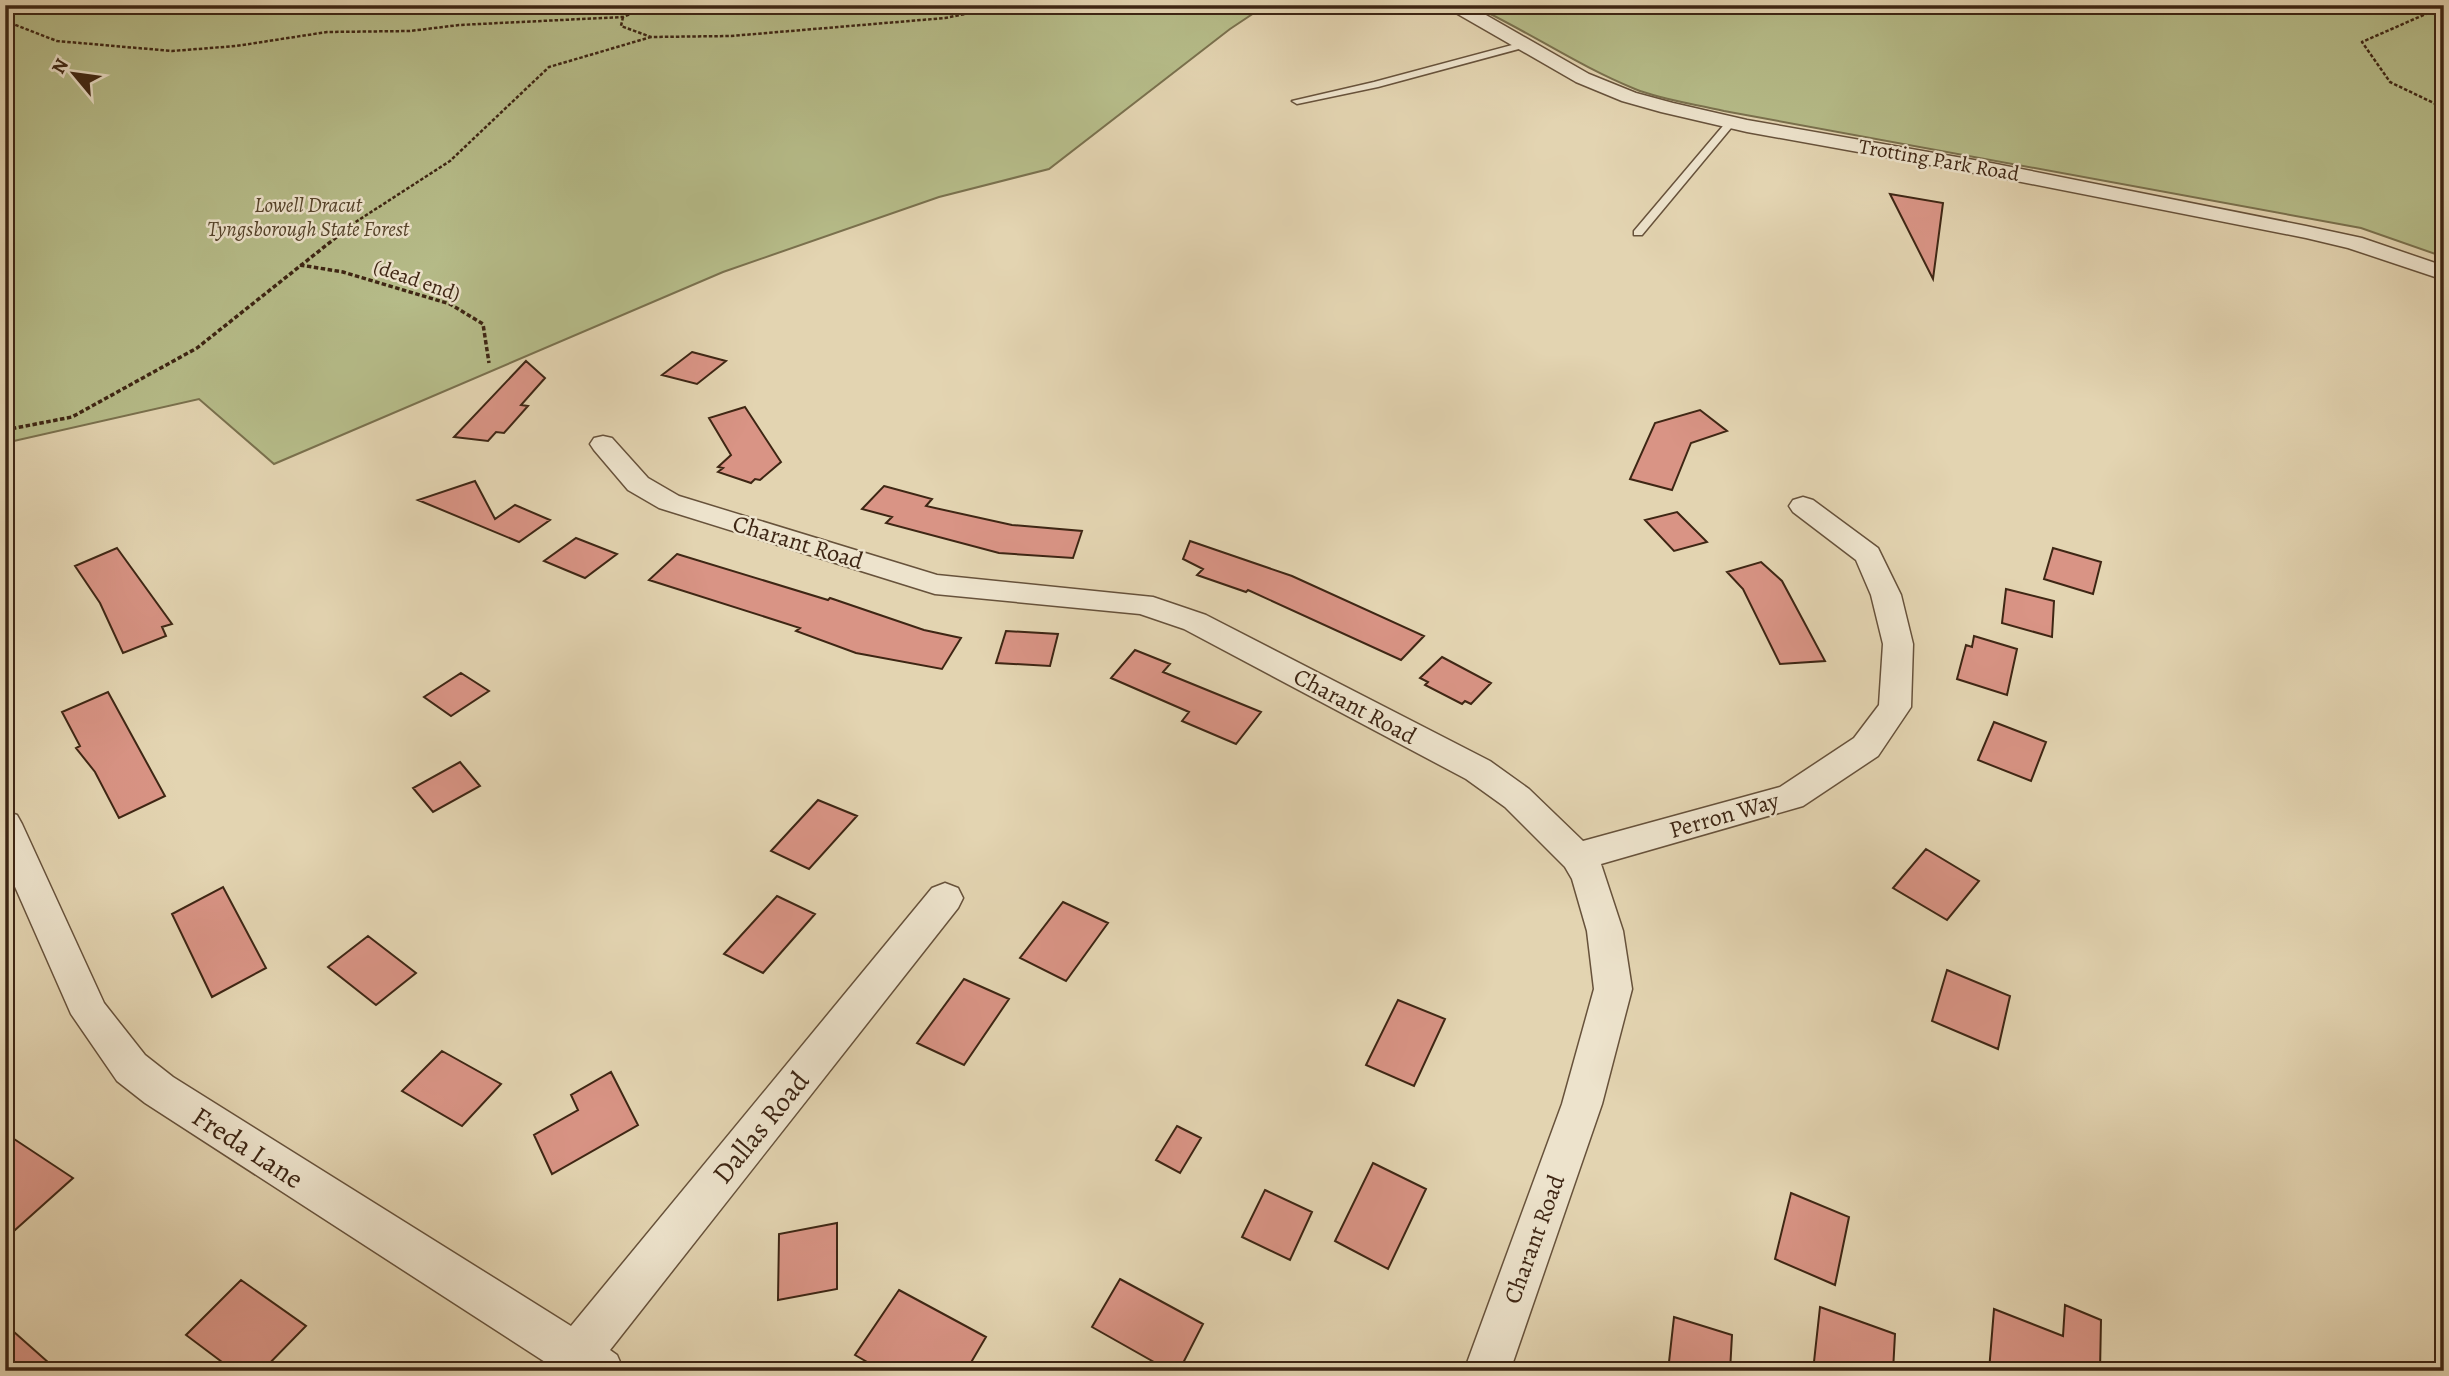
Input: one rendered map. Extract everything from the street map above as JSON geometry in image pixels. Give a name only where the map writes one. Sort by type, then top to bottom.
[{"type":"street","name":"Trotting Park Road","points":[[1450,5],[1626,96],[1731,122],[2010,173],[2306,232],[2354,243],[2444,273]]},
{"type":"street","name":"Charant Road","points":[[603,444],[638,484],[669,502],[935,584],[1143,604],[1195,622],[1478,770],[1517,798],[1577,857],[1589,875],[1605,931],[1613,989],[1582,1104],[1487,1371]]},
{"type":"street","name":"Perron Way","points":[[1577,857],[1791,797],[1866,747],[1895,706],[1898,644],[1886,595],[1868,555],[1803,506]]},
{"type":"street","name":"Freda Lane","points":[[5,824],[90,1014],[131,1068],[159,1090],[588,1363]]},
{"type":"street","name":"Dallas Road","points":[[588,1363],[945,898]]},
{"type":"lane","points":[[1297,101],[1375,85],[1527,44]]},
{"type":"lane","points":[[1638,233],[1731,122]]},
{"type":"path","points":[[5,21],[57,41],[172,51],[236,46],[327,32],[410,31],[459,25],[623,17],[652,5]]},
{"type":"path","points":[[5,430],[72,417],[197,348],[339,233],[450,160],[549,67],[652,37],[731,36],[932,19],[1011,5]]},
{"type":"path","points":[[2444,6],[2362,42],[2390,82],[2444,108]]},
{"type":"path","points":[[623,17],[621,26],[652,37]]},
{"type":"path","name":"(dead end)","points":[[299,265],[343,272],[450,304],[482,324],[489,363]]},
{"type":"green space","name":"Lowell Dracut Tyngsborough State Forest","points":[[5,5],[1266,5],[1230,29],[1049,169],[939,197],[723,272],[274,464],[199,399],[5,443]]},
{"type":"green space","points":[[1472,5],[2444,5],[2444,257],[2361,228],[1724,111],[1656,96],[1593,70]]},
{"type":"building","points":[[1890,194],[1943,203],[1933,279]]},
{"type":"building","points":[[692,352],[726,361],[697,384],[662,375]]},
{"type":"building","points":[[526,361],[545,378],[521,405],[528,406],[504,433],[496,432],[488,441],[454,437]]},
{"type":"building","points":[[745,407],[781,462],[760,480],[755,479],[751,483],[718,472],[723,468],[718,467],[731,455],[709,418]]},
{"type":"building","points":[[1700,410],[1727,431],[1691,443],[1672,490],[1630,479],[1655,423]]},
{"type":"building","points":[[475,481],[495,519],[515,505],[550,520],[519,542],[418,500]]},
{"type":"building","points":[[884,486],[932,499],[926,506],[1012,525],[1082,531],[1073,558],[999,553],[886,523],[892,517],[862,509]]},
{"type":"building","points":[[1677,512],[1707,542],[1674,551],[1645,520]]},
{"type":"building","points":[[576,538],[617,554],[585,578],[544,561]]},
{"type":"building","points":[[1190,541],[1292,576],[1424,636],[1401,660],[1248,590],[1246,592],[1197,575],[1203,569],[1183,559]]},
{"type":"building","points":[[117,548],[172,624],[162,627],[166,636],[123,653],[100,603],[75,566]]},
{"type":"building","points":[[2053,548],[2101,562],[2093,594],[2044,579]]},
{"type":"building","points":[[677,554],[828,600],[830,598],[924,630],[961,638],[942,669],[856,653],[796,631],[800,628],[649,580]]},
{"type":"building","points":[[1761,562],[1782,581],[1825,661],[1780,664],[1743,589],[1727,572]]},
{"type":"building","points":[[2006,589],[2054,601],[2052,637],[2002,623]]},
{"type":"building","points":[[1006,631],[1058,634],[1050,666],[996,663]]},
{"type":"building","points":[[1974,636],[2017,649],[2007,695],[1957,679],[1966,645],[1972,647]]},
{"type":"building","points":[[1135,650],[1170,664],[1163,672],[1261,712],[1236,744],[1182,721],[1189,712],[1111,678]]},
{"type":"building","points":[[1442,657],[1491,683],[1471,704],[1465,701],[1462,704],[1425,685],[1428,682],[1420,678]]},
{"type":"building","points":[[461,673],[489,691],[451,716],[424,697]]},
{"type":"building","points":[[108,692],[165,796],[119,818],[95,772],[76,748],[80,746],[62,712]]},
{"type":"building","points":[[1994,722],[2046,742],[2031,781],[1978,760]]},
{"type":"building","points":[[460,762],[480,786],[433,812],[413,788]]},
{"type":"building","points":[[818,800],[857,816],[809,869],[771,851]]},
{"type":"building","points":[[1926,849],[1979,881],[1947,920],[1893,888]]},
{"type":"building","points":[[223,887],[266,968],[212,997],[172,914]]},
{"type":"building","points":[[777,896],[815,914],[763,973],[724,954]]},
{"type":"building","points":[[1063,902],[1108,923],[1066,981],[1020,958]]},
{"type":"building","points":[[368,936],[416,973],[376,1005],[328,967]]},
{"type":"building","points":[[1947,970],[2010,996],[1998,1049],[1932,1021]]},
{"type":"building","points":[[964,979],[1009,999],[964,1065],[917,1043]]},
{"type":"building","points":[[1398,1000],[1445,1019],[1414,1086],[1366,1065]]},
{"type":"building","points":[[442,1051],[501,1084],[462,1126],[402,1091]]},
{"type":"building","points":[[611,1072],[638,1125],[552,1174],[534,1135],[578,1110],[571,1095]]},
{"type":"building","points":[[1177,1126],[1201,1138],[1180,1173],[1156,1160]]},
{"type":"building","points":[[5,1133],[73,1178],[5,1239]]},
{"type":"building","points":[[1373,1163],[1426,1189],[1388,1269],[1335,1241]]},
{"type":"building","points":[[1265,1190],[1312,1212],[1290,1260],[1242,1237]]},
{"type":"building","points":[[1791,1193],[1849,1217],[1835,1285],[1775,1259]]},
{"type":"building","points":[[837,1223],[837,1289],[778,1300],[779,1234]]},
{"type":"building","points":[[1120,1279],[1203,1324],[1179,1371],[1170,1371],[1092,1327]]},
{"type":"building","points":[[241,1280],[306,1326],[262,1371],[234,1371],[186,1335]]},
{"type":"building","points":[[899,1290],[986,1337],[966,1371],[883,1371],[855,1355]]},
{"type":"building","points":[[2065,1305],[2101,1320],[2100,1371],[1989,1371],[1994,1309],[2063,1336]]},
{"type":"building","points":[[1820,1307],[1895,1334],[1893,1371],[1813,1371]]},
{"type":"building","points":[[1674,1317],[1732,1335],[1730,1371],[1668,1371]]},
{"type":"building","points":[[5,1324],[58,1371],[5,1371]]}]
